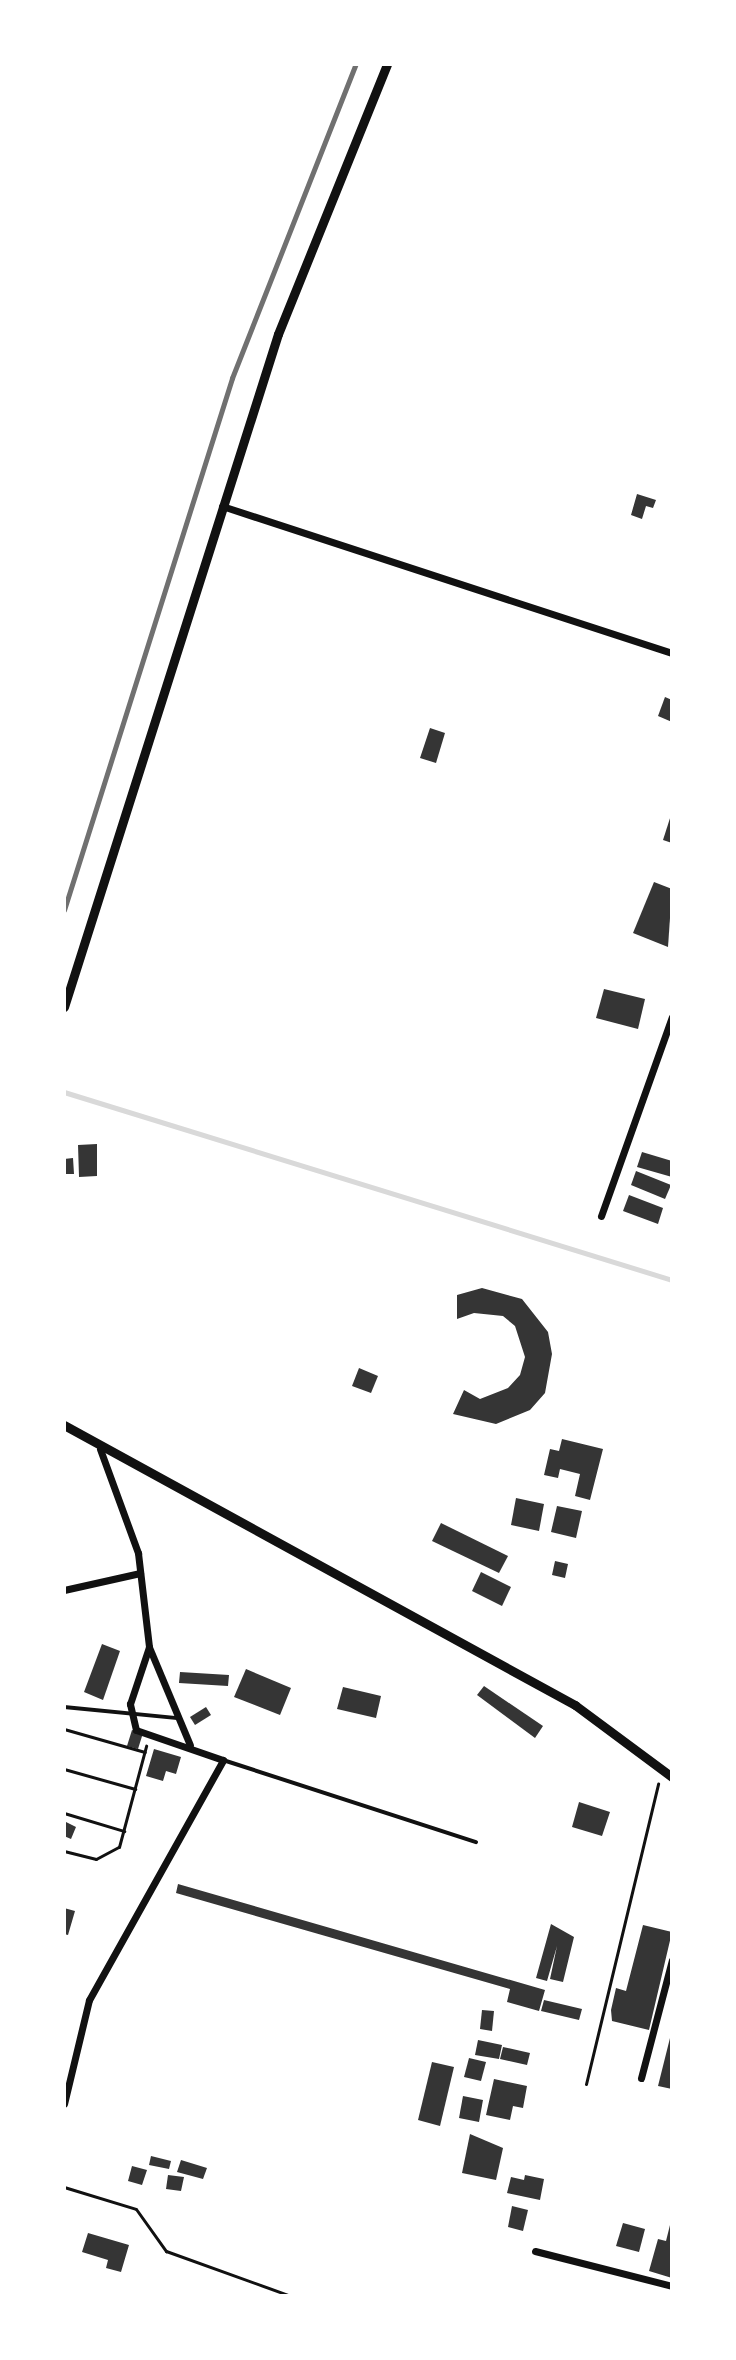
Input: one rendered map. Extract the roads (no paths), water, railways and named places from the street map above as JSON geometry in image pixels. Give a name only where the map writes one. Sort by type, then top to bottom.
[{"type":"street","points":[[64,1007],[220,506],[278,334],[387,64]]},
{"type":"street","points":[[220,506],[672,653]]},
{"type":"street","points":[[601,1216],[672,1017]]},
{"type":"street","points":[[64,1425],[100,1449],[575,1705],[672,1777]]},
{"type":"street","points":[[100,1449],[140,1573],[149,1647],[190,1745]]},
{"type":"street","points":[[64,1590],[140,1573]]},
{"type":"street","points":[[148,1740],[136,1730],[129,1713],[149,1647]]},
{"type":"street","points":[[64,2104],[89,2000],[223,1760],[190,1745],[136,1730]]},
{"type":"street","points":[[661,1768],[672,1771]]},
{"type":"street","points":[[641,2078],[672,1960]]},
{"type":"street","points":[[535,2251],[672,2286]]},
{"type":"lane","points":[[64,1707],[177,1718]]},
{"type":"lane","points":[[223,1760],[476,1842]]},
{"type":"waterway","points":[[64,1092],[672,1280]]},
{"type":"railway","points":[[64,910],[232,378],[356,64]]}]
